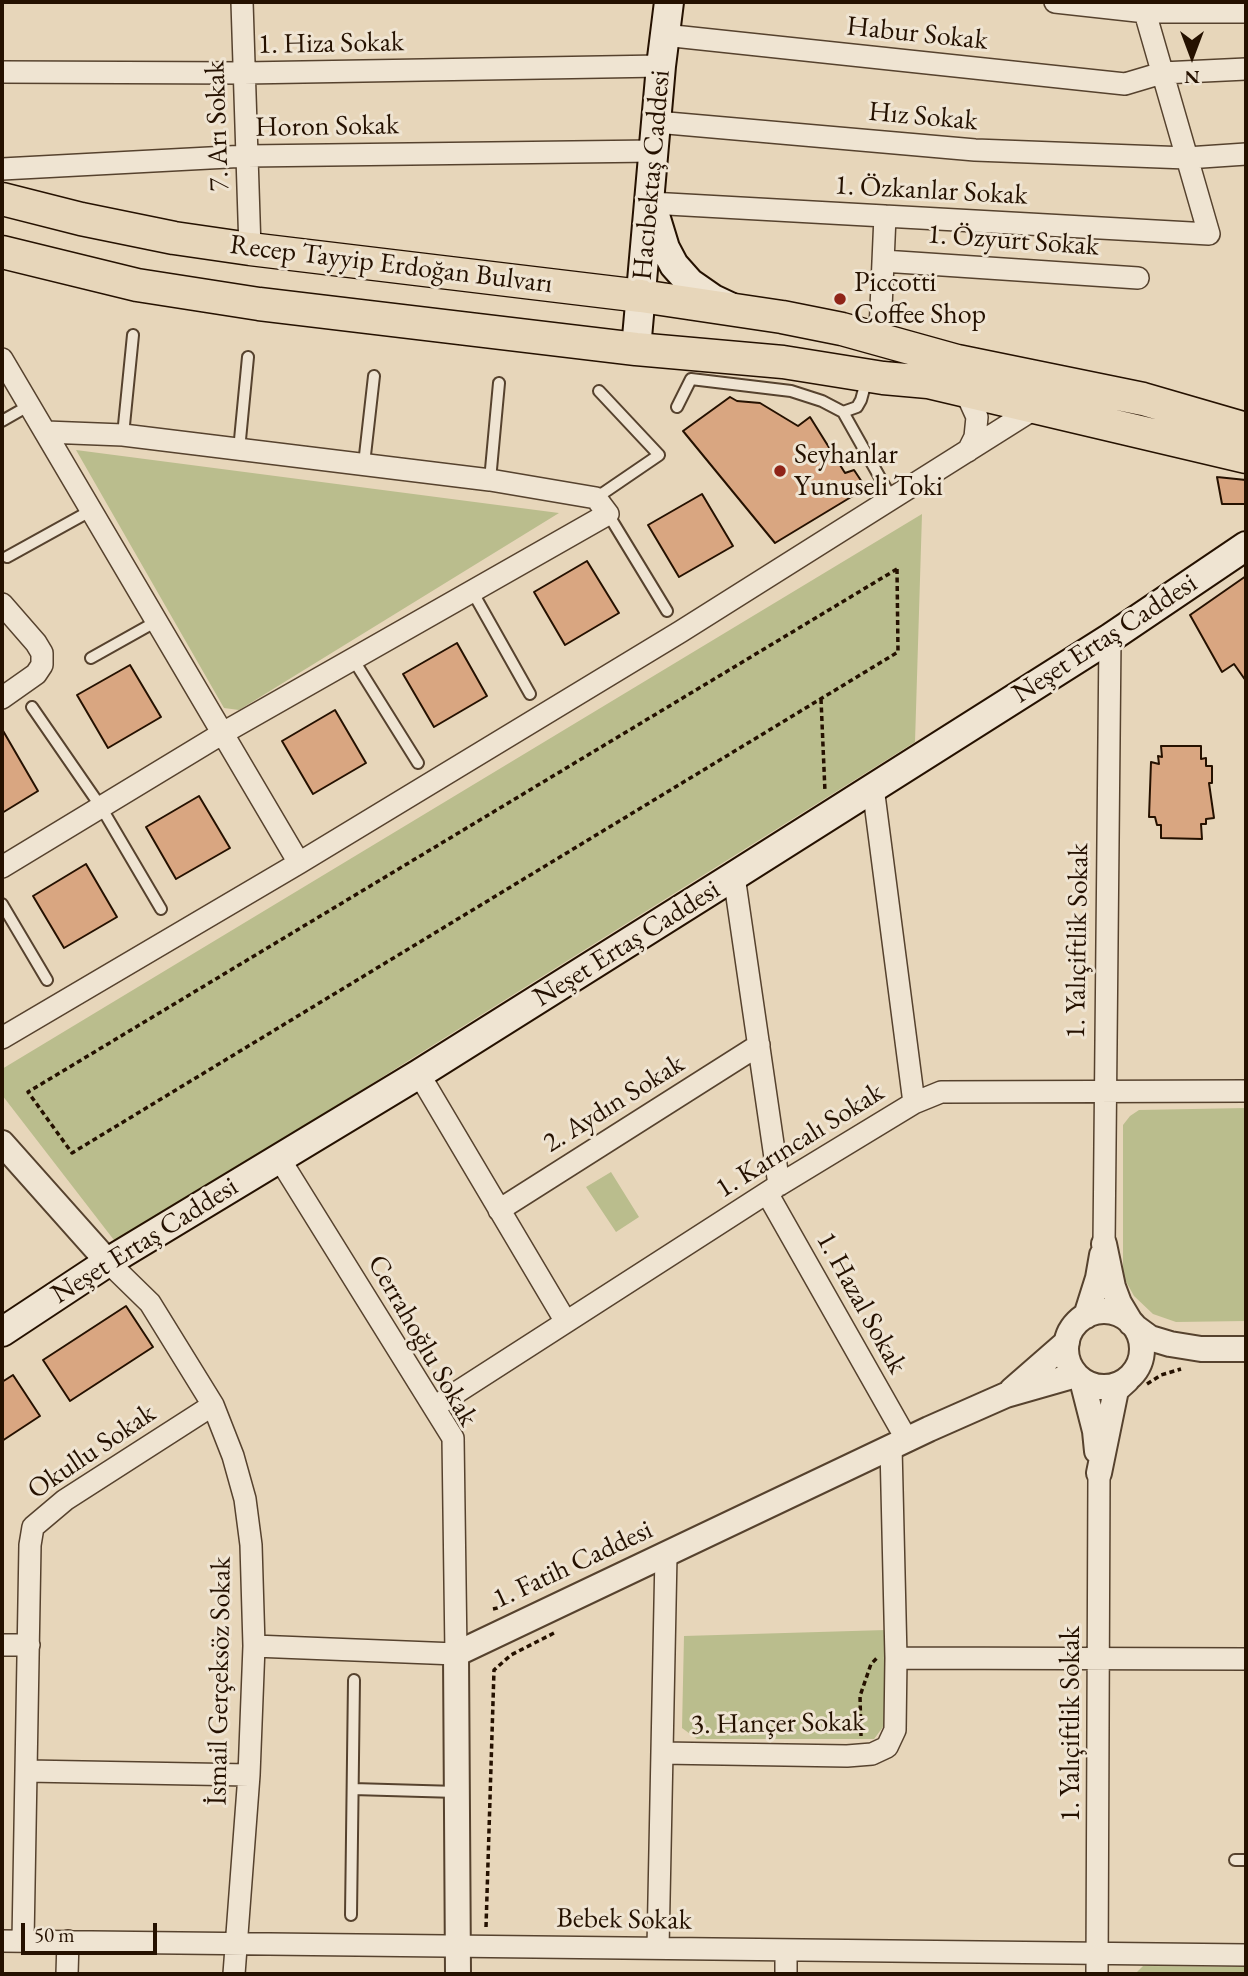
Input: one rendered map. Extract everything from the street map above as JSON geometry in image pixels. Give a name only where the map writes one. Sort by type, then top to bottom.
[{"type":"main road","name":"Hacıbektaş Caddesi","points":[[636,349],[669,2]]},
{"type":"main road","name":"Recep Tayyip Erdoğan Bulvarı","points":[[2,199],[121,227],[250,249],[641,296],[782,317],[842,329],[952,373]]},
{"type":"main road","points":[[650,203],[665,248],[674,265],[690,283],[712,299],[738,311]]},
{"type":"main road","name":"Recep Tayyip Erdoğan Bulvarı","points":[[2,252],[137,285],[259,304],[636,349],[691,366],[783,362],[928,382],[952,373]]},
{"type":"main road","points":[[833,369],[808,354],[803,345],[831,340],[884,354],[928,360],[952,373],[1037,407],[1246,457]]},
{"type":"main road","points":[[952,373],[1023,376],[1143,399],[1246,429]]},
{"type":"main road","name":"Neşet Ertaş Caddesi","points":[[2,1332],[108,1262],[419,1074],[734,876],[1110,638],[1246,546]]},
{"type":"street","name":"7. Arı Sokak","points":[[242,2],[250,249]]},
{"type":"street","points":[[1055,2],[1246,12]]},
{"type":"street","points":[[1144,7],[1186,158]]},
{"type":"street","name":"Habur Sokak","points":[[664,35],[1125,84],[1162,72],[1246,68]]},
{"type":"street","name":"1. Hiza Sokak","points":[[2,72],[244,73],[661,66]]},
{"type":"street","name":"Hız Sokak","points":[[656,122],[975,150],[1186,158],[1246,154]]},
{"type":"street","name":"Horon Sokak","points":[[2,169],[247,156],[654,151]]},
{"type":"street","name":"1. Özkanlar Sokak","points":[[650,203],[1209,234],[1186,158]]},
{"type":"street","points":[[880,331],[885,216]]},
{"type":"street","name":"1. Özyurt Sokak","points":[[883,261],[1138,278]]},
{"type":"street","points":[[2,359],[299,863]]},
{"type":"street","points":[[952,373],[977,417],[975,437],[968,451]]},
{"type":"street","points":[[2,1038],[299,863],[669,639],[1037,407]]},
{"type":"street","points":[[46,432],[123,435],[490,480],[602,506]]},
{"type":"street","points":[[2,867],[223,733],[472,592],[602,506]]},
{"type":"street","points":[[2,604],[42,653],[42,665],[36,674],[2,698]]},
{"type":"street","name":"1. Yalıçiftlik Sokak","points":[[1104,1244],[1110,638]]},
{"type":"street","points":[[873,787],[914,1103]]},
{"type":"street","points":[[734,876],[759,1045],[773,1189]]},
{"type":"street","name":"2. Aydın Sokak","points":[[499,1210],[759,1045]]},
{"type":"street","points":[[419,1074],[566,1322]]},
{"type":"street","name":"1. Karıncalı Sokak","points":[[434,1407],[773,1189],[914,1103],[941,1092],[1246,1091]]},
{"type":"street","points":[[2,1143],[108,1262]]},
{"type":"street","name":"Cerrahoğlu Sokak","points":[[279,1158],[453,1438],[456,1654]]},
{"type":"street","name":"1. Hazal Sokak","points":[[773,1189],[899,1444]]},
{"type":"street","points":[[1086,1316],[1098,1278],[1104,1244]]},
{"type":"street","points":[[1006,1395],[1079,1378],[1104,1387],[1131,1376],[1142,1350],[1140,1338],[1119,1303],[1104,1244]]},
{"type":"street","name":"İsmail Gerçeksöz Sokak","points":[[108,1262],[150,1303],[213,1405],[233,1456],[245,1499],[251,1545],[254,1646],[249,1775],[234,1974]]},
{"type":"street","points":[[1006,1395],[1067,1342],[1077,1323],[1095,1312],[1115,1313],[1150,1338],[1201,1349],[1246,1349]]},
{"type":"street","points":[[1067,1342],[1069,1364],[1079,1378],[1095,1431],[1099,1473]]},
{"type":"street","points":[[1099,1473],[1116,1390],[1142,1366],[1201,1349]]},
{"type":"street","name":"1. Fatih Caddesi","points":[[456,1654],[1006,1395]]},
{"type":"street","name":"Okullu Sokak","points":[[12,1941],[27,1771],[30,1545],[33,1527],[65,1500],[213,1405]]},
{"type":"street","name":"3. Hançer Sokak","points":[[662,1753],[872,1754],[887,1747],[895,1730],[888,1656],[899,1444]]},
{"type":"street","name":"1. Yalıçiftlik Sokak","points":[[1097,1964],[1099,1473]]},
{"type":"street","points":[[658,1948],[666,1555]]},
{"type":"street","points":[[2,1645],[29,1646]]},
{"type":"street","points":[[254,1646],[456,1654],[458,1974]]},
{"type":"street","points":[[888,1656],[1246,1659]]},
{"type":"street","points":[[27,1771],[249,1775]]},
{"type":"street","name":"Bebek Sokak","points":[[12,1941],[786,1950],[1097,1964],[1246,1955]]},
{"type":"street","points":[[67,1974],[68,1941]]},
{"type":"street","points":[[786,1950],[786,1974]]},
{"type":"lane","points":[[123,435],[133,335]]},
{"type":"lane","points":[[239,450],[248,356]]},
{"type":"lane","points":[[677,407],[691,366],[822,401],[844,412],[892,499]]},
{"type":"lane","points":[[844,412],[856,407],[861,400],[867,375]]},
{"type":"lane","points":[[364,464],[374,376]]},
{"type":"lane","points":[[490,480],[499,383]]},
{"type":"lane","points":[[599,391],[659,455],[602,506],[667,611]]},
{"type":"lane","points":[[2,421],[30,405]]},
{"type":"lane","points":[[7,557],[92,510]]},
{"type":"lane","points":[[472,592],[530,694]]},
{"type":"lane","points":[[91,658],[157,621]]},
{"type":"lane","points":[[352,659],[418,763]]},
{"type":"lane","points":[[32,707],[101,807],[161,909]]},
{"type":"lane","points":[[2,904],[47,980]]},
{"type":"lane","points":[[351,1915],[354,1680]]},
{"type":"lane","points":[[352,1788],[457,1792]]},
{"type":"path","points":[[897,569],[898,652],[821,699],[72,1153],[28,1092],[897,569]]},
{"type":"path","points":[[821,699],[826,817]]},
{"type":"path","points":[[486,1929],[494,1671],[511,1655],[561,1630]]},
{"type":"path","points":[[861,1738],[860,1696],[871,1664],[888,1656]]},
{"type":"green space","points":[[76,450],[559,513],[239,710],[224,708]]},
{"type":"green space","points":[[922,514],[915,742],[117,1244],[2,1095],[2,1069]]},
{"type":"green space","points":[[1246,1108],[1246,1321],[1176,1322],[1153,1314],[1134,1296],[1123,1276],[1123,1125],[1139,1110]]},
{"type":"green space","points":[[611,1172],[639,1217],[616,1232],[586,1187]]},
{"type":"green space","points":[[886,1630],[889,1719],[874,1739],[697,1739],[682,1728],[684,1636]]},
{"type":"green space","points":[[1143,1966],[1246,1967],[1246,1974],[1135,1974]]},
{"type":"building","name":"Seyhanlar Yunuseli Toki","points":[[730,397],[737,401],[760,403],[798,426],[810,417],[845,473],[854,470],[866,488],[775,543],[683,431]]},
{"type":"building","points":[[1217,477],[1246,480],[1246,504],[1222,504]]},
{"type":"building","points":[[702,494],[733,546],[679,577],[648,525]]},
{"type":"building","points":[[587,561],[619,613],[565,645],[534,592]]},
{"type":"building","points":[[1246,576],[1246,681],[1234,664],[1222,672],[1190,615]]},
{"type":"building","points":[[457,643],[487,696],[434,727],[403,674]]},
{"type":"building","points":[[130,665],[161,717],[108,748],[77,695]]},
{"type":"building","points":[[335,710],[366,763],[313,794],[282,741]]},
{"type":"building","points":[[2,729],[38,791],[2,813]]},
{"type":"building","points":[[1161,746],[1201,746],[1201,759],[1206,758],[1206,766],[1212,766],[1212,783],[1209,783],[1214,818],[1206,819],[1206,824],[1201,824],[1202,839],[1161,838],[1161,825],[1157,825],[1155,817],[1149,817],[1151,762],[1159,764],[1158,756],[1162,757]]},
{"type":"building","points":[[199,796],[230,848],[176,879],[146,827]]},
{"type":"building","points":[[86,864],[117,917],[64,948],[33,896]]},
{"type":"building","points":[[126,1306],[153,1347],[70,1401],[43,1360]]},
{"type":"building","points":[[13,1375],[40,1416],[2,1441],[2,1382]]},
{"type":"place","name":"Piccotti Coffee Shop","points":[[840,299]]},
{"type":"place","name":"Seyhanlar Yunuseli Toki","points":[[780,471]]}]
